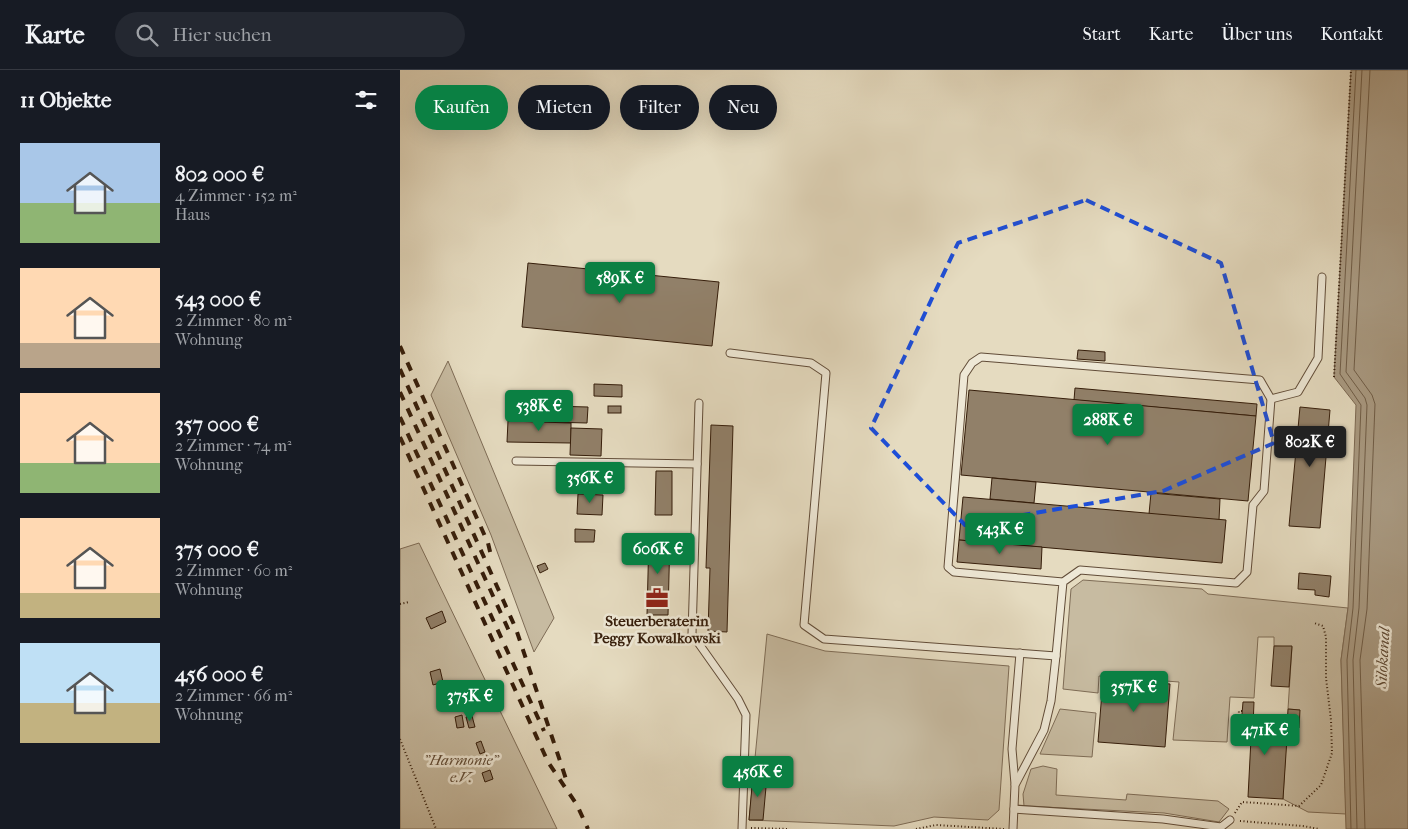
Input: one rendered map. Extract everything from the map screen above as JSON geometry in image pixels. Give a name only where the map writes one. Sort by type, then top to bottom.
[{"type":"lane","points":[[1271,399],[1298,392],[1318,358],[1322,277]]},
{"type":"lane","points":[[730,353],[812,363],[826,373],[804,625],[824,638],[1056,656]]},
{"type":"lane","points":[[981,357],[1260,380],[1271,399],[1264,491],[1252,505],[1247,572],[1236,583],[1080,570],[1063,582],[954,572],[948,567],[964,375],[972,363],[981,357]]},
{"type":"lane","points":[[699,403],[692,634],[738,699],[746,715],[742,828]]},
{"type":"lane","points":[[516,460],[697,464]]},
{"type":"lane","points":[[1014,785],[1044,730],[1051,700],[1063,582]]},
{"type":"lane","points":[[1012,829],[1014,785],[1012,749],[1020,653]]},
{"type":"lane","points":[[1014,809],[1163,819],[1221,828],[1230,820]]},
{"type":"path","points":[[1334,377],[1351,70]]},
{"type":"path","points":[[400,604],[409,602]]},
{"type":"path","points":[[1314,623],[1323,626],[1326,637],[1326,678],[1331,720],[1332,753],[1321,784],[1299,806],[1242,802],[1230,820],[1319,829]]},
{"type":"path","points":[[1242,711],[1239,711],[1236,742],[1246,743]]},
{"type":"path","points":[[400,739],[436,829]]},
{"type":"path","points":[[916,829],[936,825],[1012,829]]},
{"type":"path","points":[[742,828],[789,829]]},
{"type":"highlighted area","points":[[1086,200],[1221,263],[1274,443],[1163,491],[965,525],[871,428],[958,243]]},
{"type":"green space","points":[[448,361],[554,618],[534,652],[491,535],[431,395]]},
{"type":"green space","name":"\"Harmonie\" e.V.","points":[[419,543],[557,829],[400,829],[400,549]]},
{"type":"green space","points":[[1083,580],[1202,589],[1208,594],[1348,608],[1341,660],[1346,814],[1308,812],[1283,799],[1287,727],[1300,710],[1288,709],[1292,647],[1274,646],[1274,637],[1258,637],[1254,698],[1230,697],[1227,742],[1173,740],[1179,682],[1099,676],[1098,693],[1063,689],[1071,589]]},
{"type":"green space","points":[[767,634],[825,651],[1009,666],[999,810],[988,820],[934,817],[894,826],[749,820]]},
{"type":"green space","points":[[1060,709],[1096,713],[1092,757],[1040,754]]},
{"type":"green space","points":[[1043,766],[1057,769],[1056,795],[1126,800],[1127,794],[1218,801],[1229,809],[1219,822],[1164,813],[1024,806],[1023,794],[1031,769]]},
{"type":"water","name":"Silokanal","points":[[1351,70],[1408,70],[1408,829],[1346,829],[1341,660],[1348,608],[1356,405],[1334,377]]},
{"type":"building","points":[[528,263],[719,282],[712,346],[522,327]]},
{"type":"building","points":[[1078,350],[1105,352],[1105,361],[1077,359]]},
{"type":"building","points":[[594,384],[622,385],[622,397],[594,396]]},
{"type":"building","points":[[1075,388],[1257,404],[1256,416],[1074,400]]},
{"type":"building","points":[[969,390],[1256,416],[1248,501],[961,475]]},
{"type":"building","points":[[513,405],[588,407],[587,423],[512,421]]},
{"type":"building","points":[[608,406],[621,406],[621,413],[608,413]]},
{"type":"building","points":[[1300,407],[1330,410],[1320,528],[1289,526]]},
{"type":"building","points":[[508,421],[571,423],[571,443],[507,442]]},
{"type":"building","points":[[711,425],[733,426],[727,632],[708,631],[710,568],[706,568]]},
{"type":"building","points":[[571,428],[602,429],[601,456],[570,455]]},
{"type":"building","points":[[656,471],[672,471],[672,515],[655,515]]},
{"type":"building","points":[[992,478],[1036,482],[1034,503],[990,499]]},
{"type":"building","points":[[1151,493],[1220,499],[1219,520],[1149,514]]},
{"type":"building","points":[[578,494],[603,495],[602,515],[577,514]]},
{"type":"building","points":[[963,497],[1226,520],[1222,563],[959,540]]},
{"type":"building","points":[[575,529],[595,530],[594,542],[575,542]]},
{"type":"building","points":[[649,534],[670,535],[668,615],[647,615]]},
{"type":"building","points":[[959,540],[1042,547],[1041,569],[957,562]]},
{"type":"building","points":[[545,563],[548,569],[540,573],[537,566]]},
{"type":"building","points":[[1299,573],[1331,576],[1329,597],[1315,595],[1315,590],[1298,589]]},
{"type":"building","points":[[442,611],[446,622],[431,629],[426,618]]},
{"type":"building","points":[[1274,646],[1292,646],[1289,687],[1271,686]]},
{"type":"building","points":[[440,669],[443,682],[433,685],[430,672]]},
{"type":"building","points":[[1103,679],[1170,684],[1165,747],[1098,742]]},
{"type":"building","points":[[485,698],[487,706],[476,708],[475,700]]},
{"type":"building","points":[[1243,702],[1254,702],[1253,726],[1275,727],[1276,722],[1288,723],[1283,799],[1248,797],[1251,739],[1240,738]]},
{"type":"building","points":[[1288,709],[1300,710],[1299,728],[1287,727]]},
{"type":"building","points":[[462,715],[464,727],[457,728],[455,717]]},
{"type":"building","points":[[472,716],[475,727],[469,728],[466,717]]},
{"type":"building","points":[[481,741],[485,752],[480,754],[476,743]]},
{"type":"building","points":[[490,770],[493,779],[485,782],[482,773]]},
{"type":"building","points":[[753,775],[767,776],[763,820],[749,820]]},
{"type":"railway","points":[[400,346],[488,543],[492,560]]},
{"type":"railway","points":[[400,369],[516,629],[566,779]]},
{"type":"railway","points":[[400,392],[509,631]]},
{"type":"railway","points":[[400,417],[544,731]]},
{"type":"railway","points":[[400,437],[548,762],[577,805],[588,829]]},
{"type":"place","name":"Steuerberaterin Peggy Kowalkowski","points":[[657,598]]}]
